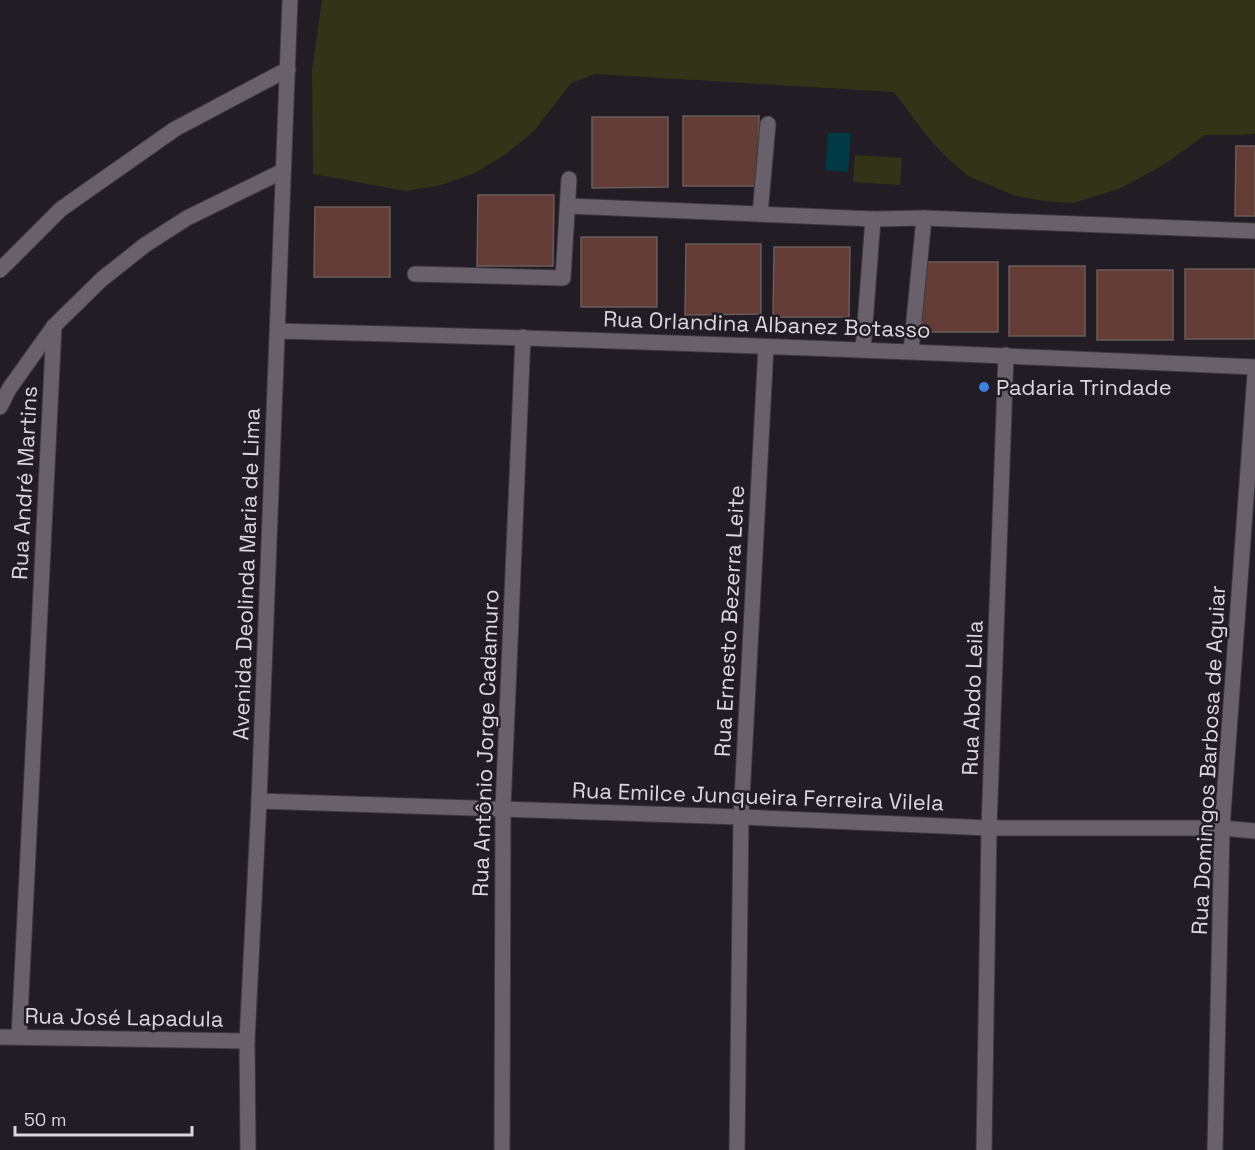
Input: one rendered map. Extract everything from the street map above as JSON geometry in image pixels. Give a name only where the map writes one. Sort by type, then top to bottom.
[{"type":"street","name":"Avenida Deolinda Maria de Lima","points":[[248,1150],[247,1041],[260,801],[290,0]]},
{"type":"street","points":[[0,270],[61,209],[175,129],[288,69]]},
{"type":"street","points":[[760,214],[768,124]]},
{"type":"street","points":[[0,407],[9,389],[54,327],[102,279],[145,245],[187,218],[283,171]]},
{"type":"street","points":[[415,274],[563,278],[569,179]]},
{"type":"street","points":[[568,206],[873,219],[924,218],[1255,231]]},
{"type":"street","points":[[911,351],[924,218]]},
{"type":"street","points":[[863,350],[873,219]]},
{"type":"street","name":"Rua André Martins","points":[[19,1037],[54,327]]},
{"type":"street","name":"Rua Orlandina Albanez Botasso","points":[[278,331],[911,351],[1255,367]]},
{"type":"street","name":"Rua Antônio Jorge Cadamuro","points":[[502,1150],[502,808],[523,337]]},
{"type":"street","name":"Rua Ernesto Bezerra Leite","points":[[737,1150],[741,817],[766,347]]},
{"type":"street","name":"Rua Abdo Leila","points":[[984,1150],[989,828],[1006,356]]},
{"type":"street","name":"Rua Domingos Barbosa de Aguiar","points":[[1215,1150],[1222,828],[1255,374]]},
{"type":"street","name":"Rua Emilce Junqueira Ferreira Vilela","points":[[260,801],[502,808],[989,828],[1222,828],[1255,831]]},
{"type":"street","name":"Rua José Lapadula","points":[[0,1037],[247,1041]]},
{"type":"green space","points":[[322,0],[1255,0],[1255,134],[1205,135],[1163,165],[1119,189],[1073,203],[1044,201],[1016,196],[968,176],[926,135],[894,92],[595,74],[571,83],[534,131],[506,154],[475,173],[441,185],[406,191],[313,174],[312,71]]},
{"type":"green space","points":[[855,155],[902,158],[900,185],[853,182]]},
{"type":"water","points":[[828,133],[851,133],[848,172],[825,170]]},
{"type":"building","points":[[683,116],[759,116],[758,186],[683,186]]},
{"type":"building","points":[[592,117],[668,117],[668,187],[592,188]]},
{"type":"building","points":[[1236,146],[1255,146],[1255,216],[1235,216]]},
{"type":"building","points":[[478,195],[554,195],[553,266],[477,266]]},
{"type":"building","points":[[315,207],[390,207],[390,277],[314,277]]},
{"type":"building","points":[[581,237],[657,237],[657,307],[581,307]]},
{"type":"building","points":[[686,244],[761,244],[761,314],[685,315]]},
{"type":"building","points":[[774,247],[850,247],[849,317],[773,317]]},
{"type":"building","points":[[922,262],[998,262],[998,332],[922,332]]},
{"type":"building","points":[[1009,266],[1085,266],[1085,336],[1009,336]]},
{"type":"building","points":[[1185,269],[1255,269],[1255,339],[1185,339]]},
{"type":"building","points":[[1097,270],[1173,270],[1173,340],[1097,340]]},
{"type":"place","name":"Padaria Trindade","points":[[984,387]]}]
